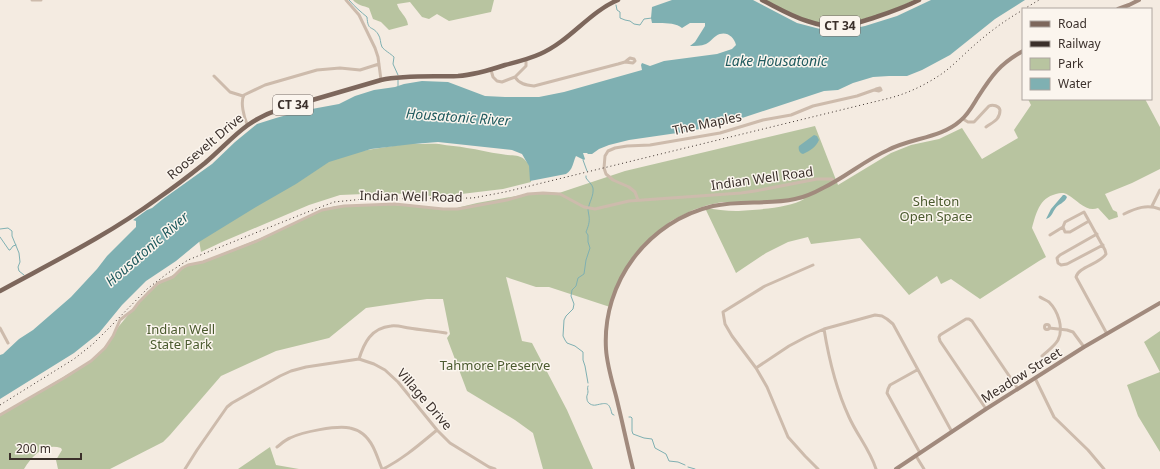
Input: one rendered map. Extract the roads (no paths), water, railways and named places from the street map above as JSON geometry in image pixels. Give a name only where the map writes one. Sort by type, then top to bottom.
[{"type":"main road","name":"Roosevelt Drive","points":[[0,291],[116,227],[141,211],[205,163],[247,124],[259,117],[273,111],[381,80],[465,75],[491,70],[526,59],[561,42],[601,9],[618,0]]},
{"type":"main road","name":"CT 34","points":[[762,0],[808,22],[836,27],[858,23],[919,0]]},
{"type":"main road","points":[[1121,8],[1139,0]]},
{"type":"main road","points":[[633,469],[609,367],[606,349],[606,334],[612,301],[623,274],[637,254],[652,238],[673,222],[699,210],[727,204],[793,200],[835,182],[882,153],[906,142],[944,132],[963,119],[994,73],[1022,52]]},
{"type":"main road","name":"Meadow Street","points":[[896,469],[986,408],[1084,347],[1160,303]]},
{"type":"street","points":[[32,0],[41,0]]},
{"type":"street","points":[[346,0],[362,20],[375,48],[381,80]]},
{"type":"street","points":[[491,70],[493,77],[497,81],[502,82],[515,77],[526,66],[526,59]]},
{"type":"street","points":[[515,77],[518,81],[524,84],[534,86],[625,62]]},
{"type":"street","points":[[214,76],[230,92],[243,96],[265,85],[317,70],[340,68],[360,70],[379,64]]},
{"type":"street","name":"The Maples","points":[[638,200],[635,192],[629,186],[613,180],[606,174],[604,168],[605,156],[608,151],[627,146],[650,145],[720,133],[768,119],[791,115],[813,106],[858,96],[874,90]]},
{"type":"street","points":[[243,96],[247,124]]},
{"type":"street","points":[[963,119],[968,122],[974,122],[989,106],[991,105],[998,107],[1000,110],[1000,116],[986,127]]},
{"type":"street","name":"Indian Well Road","points":[[0,415],[91,361],[105,348],[113,336],[120,320],[133,310],[158,283],[168,280],[182,268],[203,262],[257,241],[322,210],[344,206],[395,204],[458,209],[507,200],[528,194],[543,193],[560,194],[590,209],[598,209],[619,203],[638,200],[748,192],[818,179],[829,178],[835,182]]},
{"type":"street","points":[[1152,206],[1160,190]]},
{"type":"street","points":[[1124,214],[1142,207],[1152,206],[1160,209]]},
{"type":"street","points":[[1050,235],[1063,227],[1065,222],[1084,212],[1097,234],[1106,252],[1104,257],[1078,272],[1076,277],[1107,334]]},
{"type":"street","points":[[1063,227],[1065,232],[1070,232],[1089,222]]},
{"type":"street","points":[[1097,234],[1060,255],[1057,258],[1058,263],[1061,265],[1067,264],[1103,245]]},
{"type":"street","points":[[813,265],[765,286],[723,312],[725,324],[732,336],[756,368],[767,387],[788,437],[818,469]]},
{"type":"street","points":[[1040,297],[1048,302],[1056,312],[1060,321],[1059,339],[1054,346],[1042,356]]},
{"type":"street","points":[[756,368],[789,346],[824,329],[871,316],[882,316],[893,324],[952,432]]},
{"type":"street","points":[[986,408],[940,341],[939,337],[966,319],[972,320],[1018,389]]},
{"type":"street","points":[[185,469],[227,407],[276,378],[306,368],[359,359],[367,340],[380,328],[392,326],[446,333]]},
{"type":"street","points":[[0,328],[8,343]]},
{"type":"street","points":[[1049,328],[1072,332],[1084,347]]},
{"type":"street","points":[[824,329],[839,394],[876,469]]},
{"type":"street","name":"Village Drive","points":[[359,359],[374,364],[392,376],[437,430],[450,443],[489,467],[495,469]]},
{"type":"street","points":[[918,370],[890,385],[887,393],[920,453]]},
{"type":"street","points":[[1035,378],[1054,417],[1088,450],[1104,469]]},
{"type":"street","points":[[277,447],[284,441],[296,436],[329,428],[351,428],[357,430],[369,440],[374,447],[382,469],[395,463],[437,430]]},
{"type":"street","points":[[916,456],[924,469]]},
{"type":"water","name":"Lake Housatonic","points":[[672,0],[753,0],[797,23],[820,29],[841,31],[865,26],[897,16],[931,0],[1025,0],[995,19],[950,55],[907,76],[873,77],[853,83],[838,90],[824,91],[733,121],[691,131],[629,140],[609,145],[592,154],[583,153],[584,160],[576,156],[571,168],[566,174],[530,181],[529,166],[522,154],[512,150],[438,142],[371,149],[329,162],[296,184],[199,242],[176,261],[146,281],[122,305],[99,333],[74,353],[0,399],[0,355],[19,339],[33,330],[71,297],[107,256],[136,227],[136,221],[133,220],[212,164],[257,124],[301,111],[339,104],[355,96],[374,90],[422,81],[448,82],[485,96],[539,97],[564,92],[642,70],[642,63],[650,66],[664,61],[717,54],[732,49],[736,45],[729,35],[719,34],[706,44],[700,46],[690,46],[695,42],[705,26],[705,23],[690,23],[682,28],[672,24],[652,23],[652,7]]},
{"type":"water","points":[[814,135],[817,136],[819,140],[816,145],[806,153],[801,153],[799,146]]},
{"type":"water","points":[[1063,195],[1067,197],[1066,199],[1056,207],[1051,216],[1046,219],[1051,209]]},
{"type":"waterway","points":[[349,0],[367,17],[368,25],[376,31],[382,47],[394,57],[393,64],[398,75]]},
{"type":"waterway","points":[[616,5],[617,10],[620,12],[620,18],[634,24],[640,25],[644,19],[652,18]]},
{"type":"waterway","points":[[398,80],[398,87]]},
{"type":"waterway","points":[[583,160],[587,171]]},
{"type":"waterway","points":[[586,176],[593,188],[593,194],[588,210],[589,220],[586,232],[588,235],[590,248],[584,274],[578,278],[576,286],[572,290],[571,296],[574,304],[573,309],[564,320],[563,336],[567,343],[575,346],[583,352],[583,360],[588,383]]},
{"type":"waterway","points":[[0,229],[8,228],[12,231],[12,236],[19,253],[19,271],[24,275]]},
{"type":"waterway","points":[[0,237],[9,250],[16,245]]},
{"type":"waterway","points":[[588,386],[587,400],[589,403],[591,405],[607,404],[614,415]]},
{"type":"waterway","points":[[629,417],[632,418],[633,434],[652,439],[655,448],[666,454],[669,461],[678,462],[685,465]]},
{"type":"waterway","points":[[688,467],[695,469]]},
{"type":"railway","points":[[1026,8],[1039,0]]},
{"type":"railway","points":[[0,405],[74,359],[93,344],[147,289],[188,260],[305,213],[334,202],[364,199],[473,198],[505,192],[890,98],[904,94],[931,81],[952,66],[989,33],[1022,11]]},
{"type":"water label","name":"Housatonic River","points":[[458,117]]},
{"type":"water label","name":"Housatonic River","points":[[147,249]]},
{"type":"park label","name":"Shelton Open Space","points":[[936,208]]},
{"type":"park label","name":"Indian Well State Park","points":[[181,336]]},
{"type":"park label","name":"Tahmore Preserve","points":[[495,365]]}]
